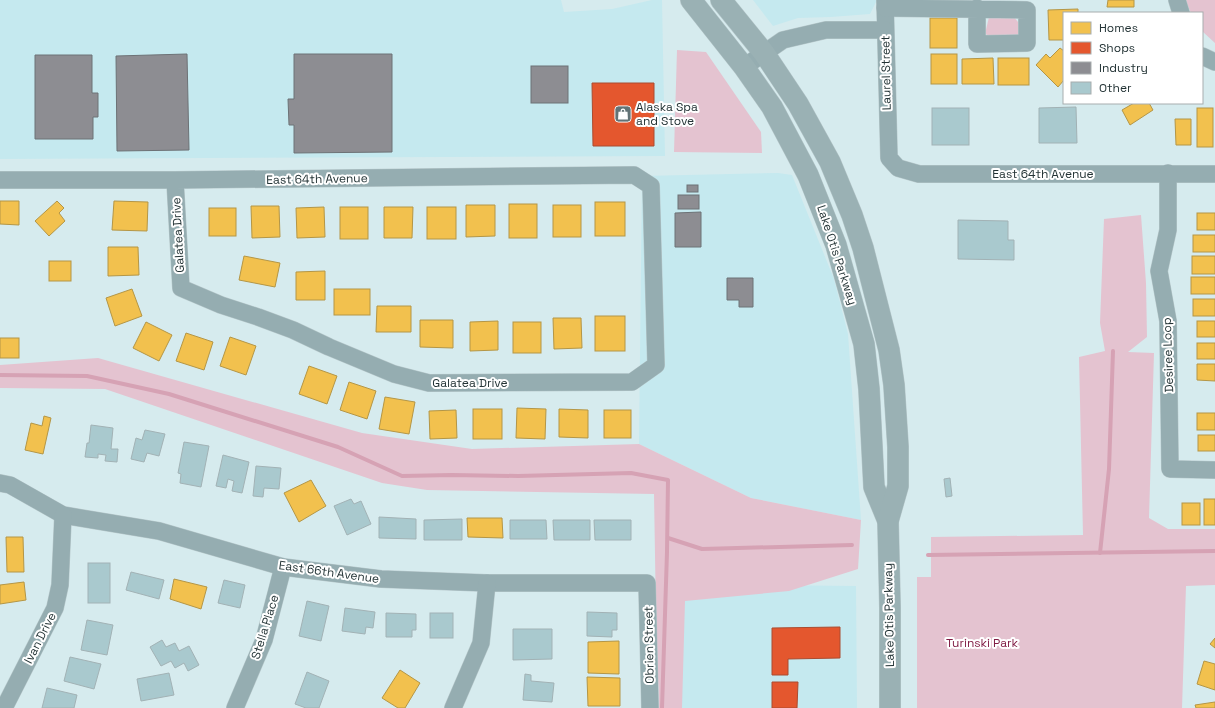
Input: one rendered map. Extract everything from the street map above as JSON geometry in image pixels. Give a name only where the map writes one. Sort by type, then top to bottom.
[{"type":"main road","name":"Lake Otis Parkway","points":[[691,0],[744,67],[772,107],[817,193],[836,245],[864,344],[868,375],[874,487],[888,521]]},
{"type":"main road","name":"Lake Otis Parkway","points":[[721,0],[764,53],[798,104],[830,162],[852,215],[889,350],[894,385],[898,447],[898,486],[888,521],[890,708]]},
{"type":"main road","points":[[868,375],[875,378],[884,389],[889,437],[898,447]]},
{"type":"street","points":[[1177,0],[1181,12]]},
{"type":"street","points":[[885,4],[977,8]]},
{"type":"street","name":"Laurel Street","points":[[885,4],[888,145]]},
{"type":"street","points":[[744,67],[783,40],[826,30],[885,30]]},
{"type":"street","points":[[1203,56],[1215,62]]},
{"type":"street","name":"East 64th Avenue","points":[[888,145],[889,158],[898,168],[919,174],[1215,174]]},
{"type":"street","name":"Desiree Loop","points":[[1168,173],[1168,230],[1159,271],[1168,321],[1170,469],[1215,470]]},
{"type":"street","name":"East 64th Avenue","points":[[0,180],[175,180],[634,175]]},
{"type":"street","name":"Galatea Drive","points":[[175,180],[181,288],[221,305],[293,330],[329,347],[394,374],[429,383],[632,382],[656,365],[651,186],[634,175]]},
{"type":"street","name":"East 66th Avenue","points":[[0,483],[10,485],[63,515],[159,531],[283,567],[381,580],[487,583],[647,583]]},
{"type":"street","name":"Ivan Drive","points":[[4,708],[55,608],[60,585],[63,515]]},
{"type":"street","name":"Stella Place","points":[[236,708],[264,640],[283,567]]},
{"type":"street","points":[[452,708],[481,644],[487,583]]},
{"type":"street","name":"Obrien Street","points":[[647,583],[650,708]]},
{"type":"shaded area","points":[[0,0],[561,0],[564,12],[612,9],[652,0],[662,0],[665,156],[0,159]]},
{"type":"shaded area","points":[[753,0],[877,0],[870,14],[798,18],[773,26]]},
{"type":"shaded area","points":[[778,173],[792,175],[834,279],[848,334],[861,520],[751,498],[639,444],[642,176]]},
{"type":"shaded area","points":[[666,584],[856,586],[857,708],[668,708]]},
{"type":"green space","points":[[1186,0],[1215,0],[1215,43],[1203,32],[1203,12],[1191,12]]},
{"type":"green space","points":[[989,17],[1014,17],[1018,22],[1019,36],[1002,40],[985,34]]},
{"type":"green space","points":[[677,50],[706,52],[761,132],[762,153],[674,152]]},
{"type":"green space","name":"Turinski Park","points":[[1141,215],[1146,283],[1147,337],[1128,352],[1154,353],[1149,518],[1168,529],[1215,529],[1215,585],[1186,586],[1182,708],[917,708],[917,577],[931,577],[931,537],[1083,535],[1079,357],[1105,351],[1100,323],[1104,219]]},
{"type":"green space","points":[[98,358],[362,433],[472,449],[639,444],[751,498],[861,520],[858,569],[789,591],[685,601],[682,708],[659,708],[654,494],[427,490],[382,483],[105,389],[0,388],[0,365]]},
{"type":"building: Homes","points":[[1108,0],[1134,0],[1134,7],[1107,7]]},
{"type":"building: Homes","points":[[1078,9],[1078,12],[1063,12],[1063,40],[1049,40],[1048,10]]},
{"type":"building: Homes","points":[[930,18],[957,18],[957,48],[930,48]]},
{"type":"building: Homes","points":[[1060,48],[1063,50],[1063,81],[1058,87],[1036,65],[1046,54],[1050,58]]},
{"type":"building: Homes","points":[[931,54],[957,54],[957,84],[931,84]]},
{"type":"building: Homes","points":[[993,58],[994,84],[962,84],[962,59]]},
{"type":"building: Homes","points":[[998,58],[1029,58],[1029,85],[998,85]]},
{"type":"building: Homes","points":[[1132,104],[1150,104],[1153,110],[1130,125],[1122,110]]},
{"type":"building: Homes","points":[[1197,108],[1213,108],[1213,147],[1197,147]]},
{"type":"building: Homes","points":[[1175,119],[1191,119],[1191,145],[1176,145]]},
{"type":"building: Homes","points":[[0,201],[19,201],[19,225],[0,224]]},
{"type":"building: Homes","points":[[57,201],[64,208],[59,213],[65,221],[49,236],[35,221]]},
{"type":"building: Homes","points":[[114,201],[148,202],[147,231],[112,230]]},
{"type":"building: Homes","points":[[595,202],[625,202],[625,236],[595,236]]},
{"type":"building: Homes","points":[[509,204],[537,204],[537,238],[509,238]]},
{"type":"building: Homes","points":[[466,205],[495,205],[495,236],[466,237]]},
{"type":"building: Homes","points":[[553,205],[581,205],[581,237],[553,237]]},
{"type":"building: Homes","points":[[251,206],[279,206],[280,237],[252,238]]},
{"type":"building: Homes","points":[[324,207],[325,237],[297,238],[296,208]]},
{"type":"building: Homes","points":[[340,207],[368,207],[368,239],[340,239]]},
{"type":"building: Homes","points":[[384,207],[413,207],[412,238],[384,238]]},
{"type":"building: Homes","points":[[427,207],[456,207],[456,239],[427,239]]},
{"type":"building: Homes","points":[[209,208],[236,208],[236,236],[209,236]]},
{"type":"building: Homes","points":[[1197,213],[1215,213],[1215,230],[1197,230]]},
{"type":"building: Homes","points":[[1193,235],[1215,235],[1215,252],[1193,252]]},
{"type":"building: Homes","points":[[108,247],[138,247],[139,275],[108,276]]},
{"type":"building: Homes","points":[[244,256],[280,263],[275,287],[239,280]]},
{"type":"building: Homes","points":[[1192,256],[1215,256],[1215,274],[1192,274]]},
{"type":"building: Homes","points":[[49,261],[71,261],[71,281],[49,281]]},
{"type":"building: Homes","points":[[325,271],[325,300],[296,300],[296,272]]},
{"type":"building: Homes","points":[[1191,277],[1215,277],[1215,294],[1191,294]]},
{"type":"building: Homes","points":[[132,289],[142,316],[115,326],[106,298]]},
{"type":"building: Homes","points":[[334,289],[370,289],[370,315],[334,315]]},
{"type":"building: Homes","points":[[1193,299],[1215,299],[1215,316],[1193,316]]},
{"type":"building: Homes","points":[[377,306],[411,306],[411,332],[376,332]]},
{"type":"building: Homes","points":[[595,316],[625,316],[625,351],[595,351]]},
{"type":"building: Homes","points":[[553,318],[581,318],[582,348],[554,349]]},
{"type":"building: Homes","points":[[420,320],[453,320],[453,348],[420,347]]},
{"type":"building: Homes","points":[[498,321],[498,350],[470,351],[470,322]]},
{"type":"building: Homes","points":[[1197,321],[1215,321],[1215,337],[1197,337]]},
{"type":"building: Homes","points":[[146,322],[172,335],[159,361],[133,348]]},
{"type":"building: Homes","points":[[513,322],[541,322],[541,353],[513,353]]},
{"type":"building: Homes","points":[[186,333],[213,342],[204,370],[176,361]]},
{"type":"building: Homes","points":[[230,337],[256,346],[246,375],[220,366]]},
{"type":"building: Homes","points":[[0,338],[19,338],[19,358],[0,358]]},
{"type":"building: Homes","points":[[1197,343],[1215,343],[1215,359],[1197,359]]},
{"type":"building: Homes","points":[[1197,364],[1215,364],[1215,381],[1197,380]]},
{"type":"building: Homes","points":[[309,366],[337,376],[327,404],[299,394]]},
{"type":"building: Homes","points":[[349,382],[376,391],[367,419],[340,410]]},
{"type":"building: Homes","points":[[385,397],[415,402],[409,434],[379,429]]},
{"type":"building: Homes","points":[[517,408],[546,409],[545,439],[516,438]]},
{"type":"building: Homes","points":[[473,409],[502,409],[502,439],[473,439]]},
{"type":"building: Homes","points":[[559,409],[588,410],[588,438],[559,437]]},
{"type":"building: Homes","points":[[456,410],[457,438],[430,439],[429,411]]},
{"type":"building: Homes","points":[[604,410],[631,410],[631,438],[604,438]]},
{"type":"building: Homes","points":[[1197,413],[1215,413],[1215,430],[1197,430]]},
{"type":"building: Homes","points":[[44,416],[51,418],[43,454],[25,450],[31,423],[42,426]]},
{"type":"building: Homes","points":[[1198,435],[1215,435],[1215,451],[1198,451]]},
{"type":"building: Homes","points":[[311,480],[326,506],[299,522],[284,493]]},
{"type":"building: Homes","points":[[1204,499],[1215,499],[1215,525],[1204,525]]},
{"type":"building: Homes","points":[[1182,503],[1200,503],[1200,525],[1182,525]]},
{"type":"building: Homes","points":[[467,518],[502,518],[503,538],[468,537]]},
{"type":"building: Homes","points":[[6,537],[23,537],[24,572],[7,572]]},
{"type":"building: Homes","points":[[174,579],[207,587],[201,609],[170,599]]},
{"type":"building: Homes","points":[[24,582],[26,600],[0,604],[0,585]]},
{"type":"building: Homes","points":[[1215,638],[1215,648],[1210,644]]},
{"type":"building: Homes","points":[[619,641],[619,674],[588,673],[588,642]]},
{"type":"building: Homes","points":[[1204,661],[1215,664],[1215,690],[1197,684]]},
{"type":"building: Homes","points":[[400,670],[420,683],[405,708],[398,708],[382,698]]},
{"type":"building: Homes","points":[[587,677],[620,678],[620,706],[588,706]]},
{"type":"building: Homes","points":[[1215,702],[1215,708],[1196,708],[1195,705]]},
{"type":"building: Shops","name":"Alaska Spa and Stove","points":[[592,83],[654,83],[654,146],[593,146]]},
{"type":"building: Shops","points":[[840,627],[840,658],[788,659],[788,675],[772,675],[772,628]]},
{"type":"building: Shops","points":[[772,682],[798,682],[797,708],[772,708]]},
{"type":"building: Industry","points":[[187,54],[189,150],[117,151],[116,56]]},
{"type":"building: Industry","points":[[294,54],[392,54],[392,152],[294,153],[294,125],[289,125],[288,99],[294,99]]},
{"type":"building: Industry","points":[[35,55],[92,55],[92,93],[98,93],[98,117],[93,117],[93,139],[35,139]]},
{"type":"building: Industry","points":[[531,66],[568,66],[568,103],[531,103]]},
{"type":"building: Industry","points":[[687,185],[698,185],[698,192],[687,192]]},
{"type":"building: Industry","points":[[678,195],[699,195],[699,209],[678,209]]},
{"type":"building: Industry","points":[[701,212],[701,247],[675,247],[675,213]]},
{"type":"building: Industry","points":[[727,278],[753,278],[753,307],[739,307],[739,300],[727,300]]},
{"type":"building: Other","points":[[1076,107],[1077,143],[1039,143],[1039,108]]},
{"type":"building: Other","points":[[932,108],[969,108],[969,145],[932,145]]},
{"type":"building: Other","points":[[958,220],[1008,221],[1008,240],[1014,240],[1014,260],[958,259]]},
{"type":"building: Other","points":[[91,425],[113,428],[111,449],[118,449],[117,462],[105,461],[106,455],[98,454],[98,458],[85,457],[87,443],[89,443]]},
{"type":"building: Other","points":[[145,430],[165,434],[159,456],[147,453],[144,462],[131,459],[136,438],[142,440]]},
{"type":"building: Other","points":[[184,442],[209,446],[201,487],[180,483],[181,474],[178,473]]},
{"type":"building: Other","points":[[223,455],[249,462],[242,493],[232,491],[234,481],[228,479],[226,488],[216,486]]},
{"type":"building: Other","points":[[256,466],[281,468],[279,489],[264,488],[263,497],[253,496]]},
{"type":"building: Other","points":[[950,478],[952,496],[946,497],[944,479]]},
{"type":"building: Other","points":[[351,499],[354,504],[361,501],[371,524],[347,535],[334,506]]},
{"type":"building: Other","points":[[379,517],[416,519],[416,539],[379,538]]},
{"type":"building: Other","points":[[462,519],[462,540],[424,540],[424,520]]},
{"type":"building: Other","points":[[510,520],[546,520],[547,539],[510,539]]},
{"type":"building: Other","points":[[553,520],[590,520],[590,540],[554,540]]},
{"type":"building: Other","points":[[594,520],[631,520],[631,540],[595,540]]},
{"type":"building: Other","points":[[88,563],[110,563],[110,603],[88,603]]},
{"type":"building: Other","points":[[131,572],[164,580],[159,599],[126,590]]},
{"type":"building: Other","points":[[224,580],[245,585],[240,608],[218,603]]},
{"type":"building: Other","points":[[307,601],[329,606],[321,641],[299,636]]},
{"type":"building: Other","points":[[345,608],[375,612],[373,628],[366,627],[365,634],[342,631]]},
{"type":"building: Other","points":[[587,612],[617,613],[617,630],[612,630],[612,637],[587,636]]},
{"type":"building: Other","points":[[386,613],[416,614],[416,630],[412,630],[412,637],[386,637]]},
{"type":"building: Other","points":[[430,613],[453,613],[453,638],[430,638]]},
{"type":"building: Other","points":[[87,620],[113,625],[107,655],[81,650]]},
{"type":"building: Other","points":[[513,629],[552,629],[552,659],[513,660]]},
{"type":"building: Other","points":[[162,640],[166,647],[175,643],[179,651],[189,646],[199,665],[188,671],[184,663],[175,668],[171,661],[161,666],[150,647]]},
{"type":"building: Other","points":[[70,657],[101,664],[94,689],[64,681]]},
{"type":"building: Other","points":[[307,672],[329,681],[319,708],[306,708],[295,704]]},
{"type":"building: Other","points":[[169,673],[174,695],[141,701],[137,679]]},
{"type":"building: Other","points":[[525,674],[531,675],[531,681],[554,683],[552,702],[523,700]]},
{"type":"building: Other","points":[[47,688],[77,695],[74,708],[42,708]]},
{"type":"waterway","points":[[1100,553],[1109,469],[1113,351]]},
{"type":"waterway","points":[[0,375],[87,376],[169,394],[338,447],[402,476],[518,476],[631,473],[668,480],[662,708]]},
{"type":"waterway","points":[[668,538],[702,549],[852,545]]},
{"type":"waterway","points":[[928,555],[1215,551]]},
{"type":"place","name":"Alaska Spa and Stove","points":[[623,114]]}]
